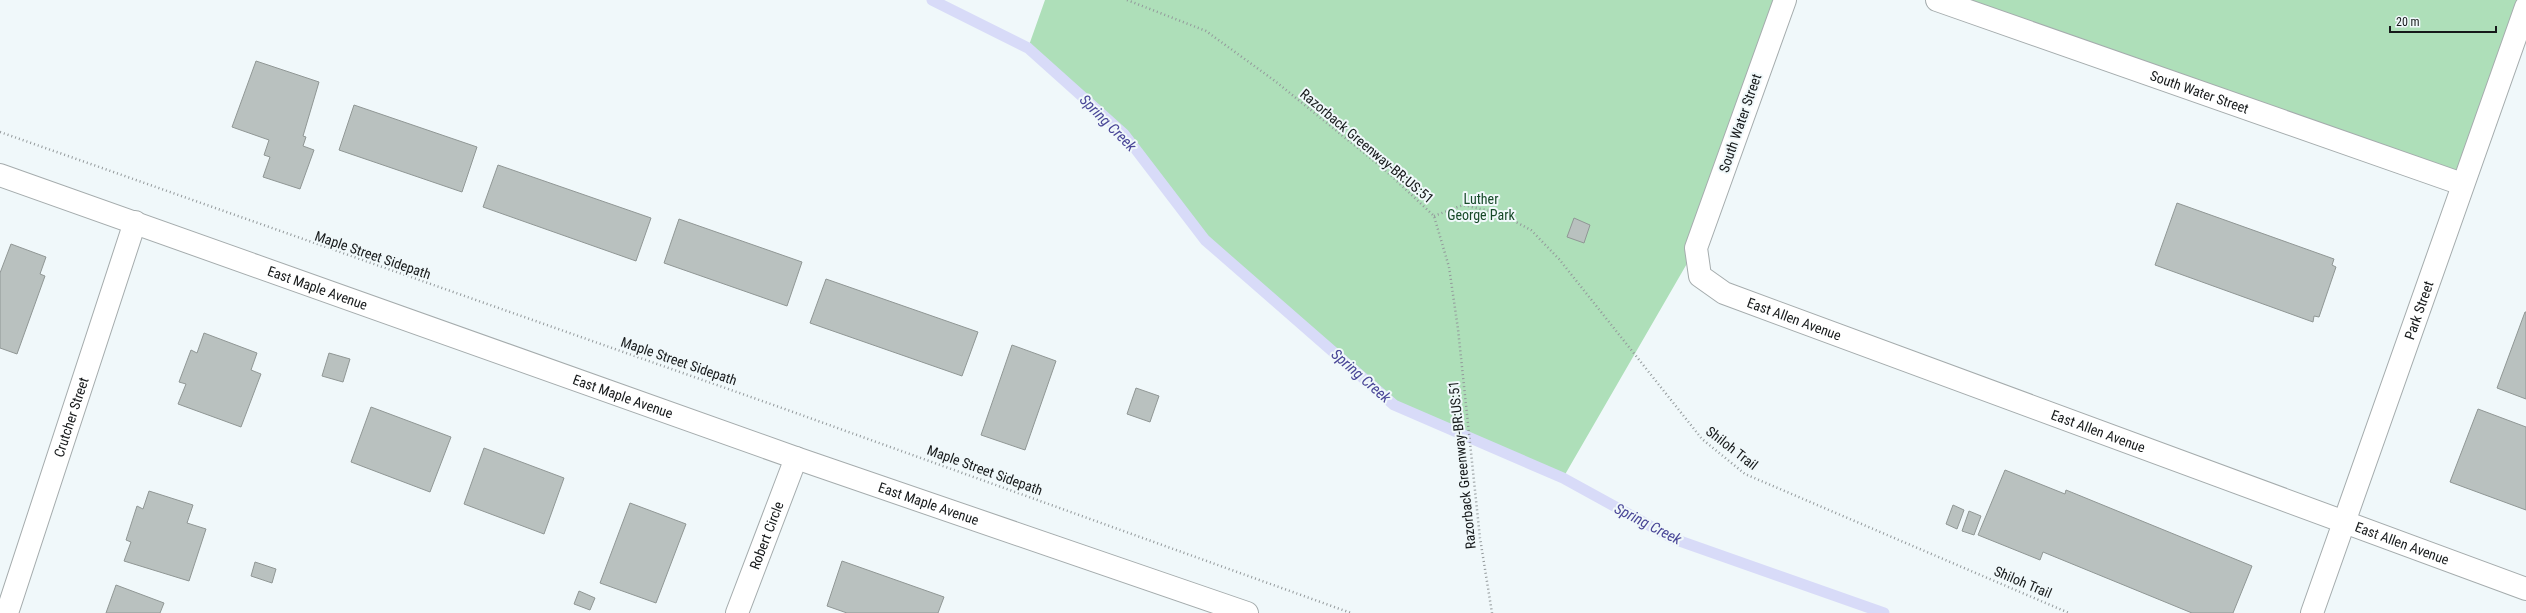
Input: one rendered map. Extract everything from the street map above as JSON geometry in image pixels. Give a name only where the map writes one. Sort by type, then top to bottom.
[{"type":"street","name":"South Water Street","points":[[1696,248],[1785,0]]},
{"type":"street","name":"South Water Street","points":[[1937,0],[2462,184]]},
{"type":"street","name":"Park Street","points":[[2312,613],[2462,184],[2526,7]]},
{"type":"street","name":"East Maple Avenue","points":[[0,174],[796,458],[1247,613]]},
{"type":"street","name":"Crutcher Street","points":[[7,613],[134,222]]},
{"type":"street","name":"East Allen Avenue","points":[[1696,248],[1700,276],[1724,293],[2526,589]]},
{"type":"street","name":"Robert Circle","points":[[738,613],[796,458]]},
{"type":"path","name":"Razorback Greenway-BR:US:51","points":[[1127,0],[1206,31],[1275,81],[1379,165],[1434,216],[1448,267],[1458,329],[1480,538],[1492,613]]},
{"type":"path","name":"Maple Street Sidepath","points":[[0,132],[782,408],[1351,613]]},
{"type":"path","name":"Shiloh Trail","points":[[1434,216],[1463,205],[1499,213],[1531,230],[1559,259],[1702,439],[1745,474],[2069,613]]},
{"type":"green space","name":"Luther George Park","points":[[1045,0],[1785,0],[1696,248],[1563,478],[1394,405],[1205,240],[1124,134],[1028,48]]},
{"type":"green space","points":[[1937,0],[2526,0],[2462,184]]},
{"type":"building","points":[[256,61],[319,82],[303,136],[306,137],[303,146],[314,150],[300,189],[263,177],[270,157],[264,155],[269,140],[232,127]]},
{"type":"building","points":[[354,105],[477,147],[462,192],[339,150]]},
{"type":"building","points":[[498,165],[651,218],[636,261],[483,207]]},
{"type":"building","points":[[2177,203],[2334,259],[2332,265],[2336,267],[2319,317],[2314,316],[2313,322],[2155,265]]},
{"type":"building","points":[[1574,218],[1590,225],[1584,243],[1567,237]]},
{"type":"building","points":[[679,219],[802,262],[787,306],[664,263]]},
{"type":"building","points":[[11,244],[46,257],[40,274],[45,276],[17,354],[0,348],[0,273]]},
{"type":"building","points":[[826,279],[978,332],[962,376],[810,323]]},
{"type":"building","points":[[2526,312],[2526,399],[2497,388]]},
{"type":"building","points":[[204,333],[257,353],[251,370],[261,374],[241,427],[178,404],[186,384],[179,382],[191,350],[197,353]]},
{"type":"building","points":[[1012,345],[1056,361],[1025,450],[981,435]]},
{"type":"building","points":[[329,353],[350,359],[343,382],[322,376]]},
{"type":"building","points":[[1136,388],[1159,396],[1150,422],[1127,414]]},
{"type":"building","points":[[371,407],[451,437],[430,492],[351,462]]},
{"type":"building","points":[[2478,409],[2526,427],[2526,510],[2450,482]]},
{"type":"building","points":[[484,448],[564,478],[544,534],[464,504]]},
{"type":"building","points":[[2005,470],[2065,494],[2066,490],[2252,566],[2233,613],[2192,613],[2043,552],[2040,560],[1978,535]]},
{"type":"building","points":[[149,491],[193,505],[187,523],[206,529],[189,581],[124,561],[131,542],[126,540],[137,506],[143,509]]},
{"type":"building","points":[[630,503],[686,524],[656,603],[600,583]]},
{"type":"building","points":[[1953,505],[1964,510],[1957,529],[1946,524]]},
{"type":"building","points":[[1969,511],[1981,516],[1974,535],[1962,531]]},
{"type":"building","points":[[842,561],[944,597],[938,613],[847,613],[827,606]]},
{"type":"building","points":[[255,562],[276,569],[272,583],[251,576]]},
{"type":"building","points":[[116,585],[164,603],[160,613],[106,613]]},
{"type":"building","points":[[579,591],[595,598],[590,610],[574,604]]},
{"type":"waterway","name":"Spring Creek","points":[[932,0],[1028,48],[1124,134],[1205,240],[1394,405],[1563,478],[1674,539],[1884,613]]}]
